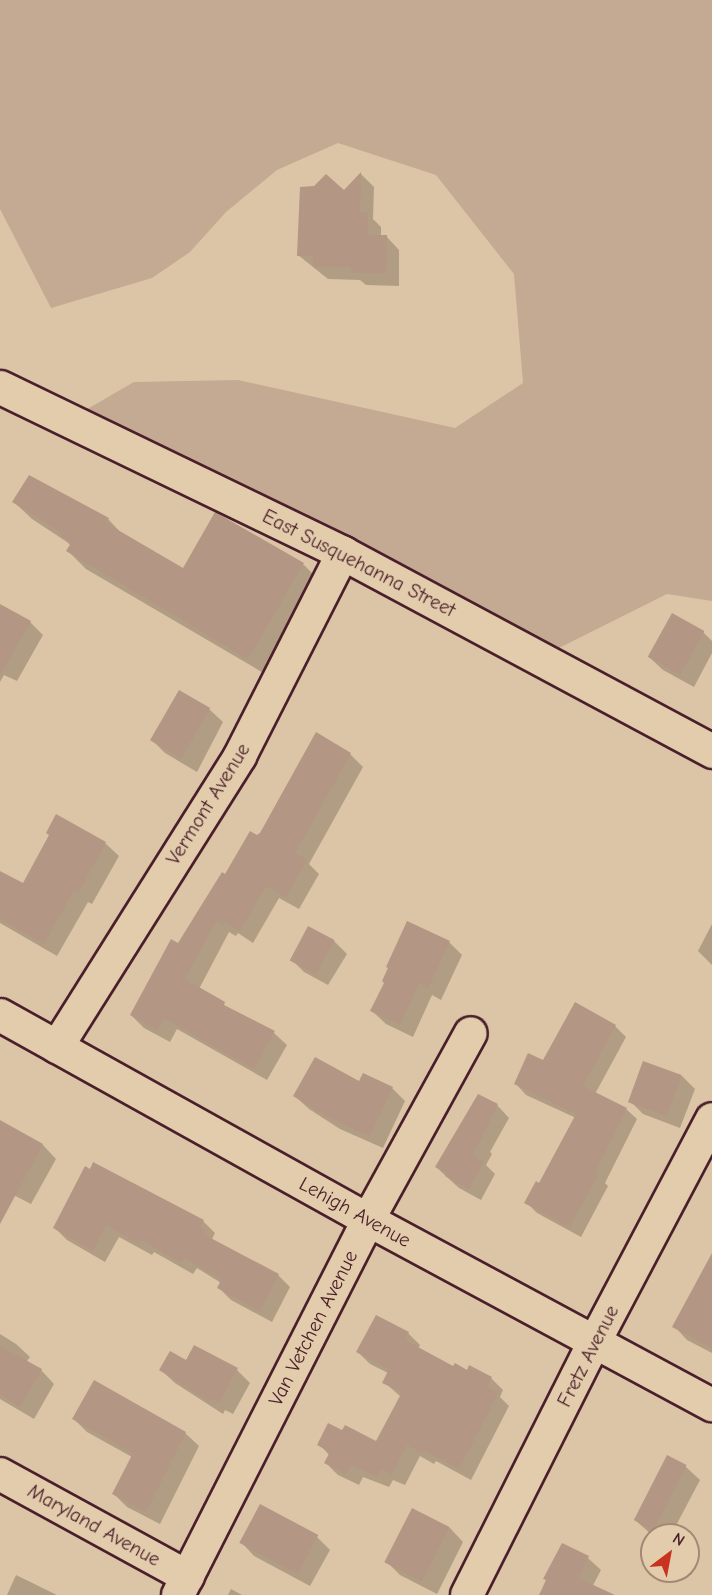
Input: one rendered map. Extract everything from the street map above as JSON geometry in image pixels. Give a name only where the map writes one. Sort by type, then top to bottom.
[{"type":"main road","name":"East Susquehanna Street","points":[[0,387],[344,553],[712,751]]},
{"type":"street","name":"Vermont Avenue","points":[[57,1047],[240,756],[344,553]]},
{"type":"street","name":"Lehigh Avenue","points":[[0,1015],[368,1220],[712,1406]]},
{"type":"street","name":"Van Vetchen Avenue","points":[[183,1586],[368,1220],[471,1033]]},
{"type":"street","name":"Fretz Avenue","points":[[467,1595],[594,1343],[712,1119]]},
{"type":"street","name":"Maryland Avenue","points":[[0,1474],[183,1586]]},
{"type":"shaded area","points":[[0,0],[712,0],[712,601],[667,594],[539,658],[70,419],[134,382],[238,380],[455,428],[523,383],[514,274],[436,175],[338,143],[277,170],[226,212],[190,252],[152,278],[51,308],[0,209]]},
{"type":"building","points":[[361,172],[360,212],[368,212],[368,235],[387,235],[386,273],[351,273],[351,267],[313,267],[313,255],[297,256],[300,187],[314,186],[326,174],[344,190]]},
{"type":"building","points":[[29,475],[109,518],[106,523],[183,568],[215,512],[304,563],[248,659],[66,551],[71,543],[60,536],[62,533],[12,502]]},
{"type":"building","points":[[0,604],[31,621],[0,675]]},
{"type":"building","points":[[672,613],[704,631],[680,675],[648,657]]},
{"type":"building","points":[[179,690],[210,708],[181,758],[150,740]]},
{"type":"building","points":[[316,732],[351,753],[295,853],[307,860],[286,897],[266,886],[240,931],[224,922],[223,925],[216,921],[185,979],[225,1002],[224,1005],[275,1031],[254,1069],[164,1018],[157,1030],[130,1015],[171,939],[178,943],[222,872],[225,874],[250,831],[257,835],[260,833]]},
{"type":"building","points":[[56,814],[106,842],[79,892],[74,890],[44,944],[0,919],[0,871],[23,883],[49,835],[46,833]]},
{"type":"building","points":[[407,921],[450,941],[428,988],[419,983],[400,1025],[370,1011],[384,983],[382,981],[388,968],[386,967]]},
{"type":"building","points":[[308,926],[334,940],[316,975],[290,960]]},
{"type":"building","points":[[575,1002],[616,1025],[583,1086],[627,1108],[595,1173],[598,1175],[570,1227],[524,1203],[536,1181],[539,1183],[576,1114],[514,1084],[528,1053],[543,1060]]},
{"type":"building","points":[[315,1057],[359,1081],[363,1073],[393,1087],[370,1136],[325,1116],[293,1096]]},
{"type":"building","points":[[643,1061],[682,1075],[666,1116],[628,1102]]},
{"type":"building","points":[[478,1094],[498,1104],[473,1155],[484,1161],[469,1189],[445,1176],[447,1173],[435,1167]]},
{"type":"building","points":[[0,1120],[43,1144],[0,1224]]},
{"type":"building","points":[[93,1162],[204,1220],[200,1227],[205,1230],[203,1234],[279,1274],[260,1311],[217,1288],[221,1280],[184,1257],[181,1263],[142,1240],[139,1244],[106,1225],[93,1251],[53,1228],[85,1166],[90,1169]]},
{"type":"building","points":[[712,1253],[712,1348],[672,1327]]},
{"type":"building","points":[[376,1315],[409,1332],[405,1340],[453,1366],[455,1363],[467,1370],[469,1365],[492,1377],[487,1387],[498,1393],[459,1469],[423,1450],[422,1453],[407,1445],[392,1474],[381,1469],[377,1476],[351,1466],[346,1474],[324,1463],[330,1452],[317,1445],[328,1423],[342,1430],[345,1425],[376,1441],[402,1392],[382,1383],[389,1369],[356,1352]]},
{"type":"building","points":[[194,1345],[238,1368],[219,1402],[211,1398],[209,1402],[159,1370],[170,1351],[186,1360]]},
{"type":"building","points":[[0,1346],[42,1369],[20,1407],[0,1395]]},
{"type":"building","points":[[94,1380],[186,1432],[146,1512],[112,1494],[133,1453],[72,1419]]},
{"type":"building","points":[[667,1455],[687,1465],[657,1523],[640,1523],[634,1520]]},
{"type":"building","points":[[260,1504],[318,1535],[298,1574],[239,1543]]},
{"type":"building","points":[[412,1508],[449,1527],[422,1581],[384,1562]]},
{"type":"building","points":[[562,1543],[589,1556],[578,1578],[615,1595],[539,1595],[546,1580],[543,1579]]}]
